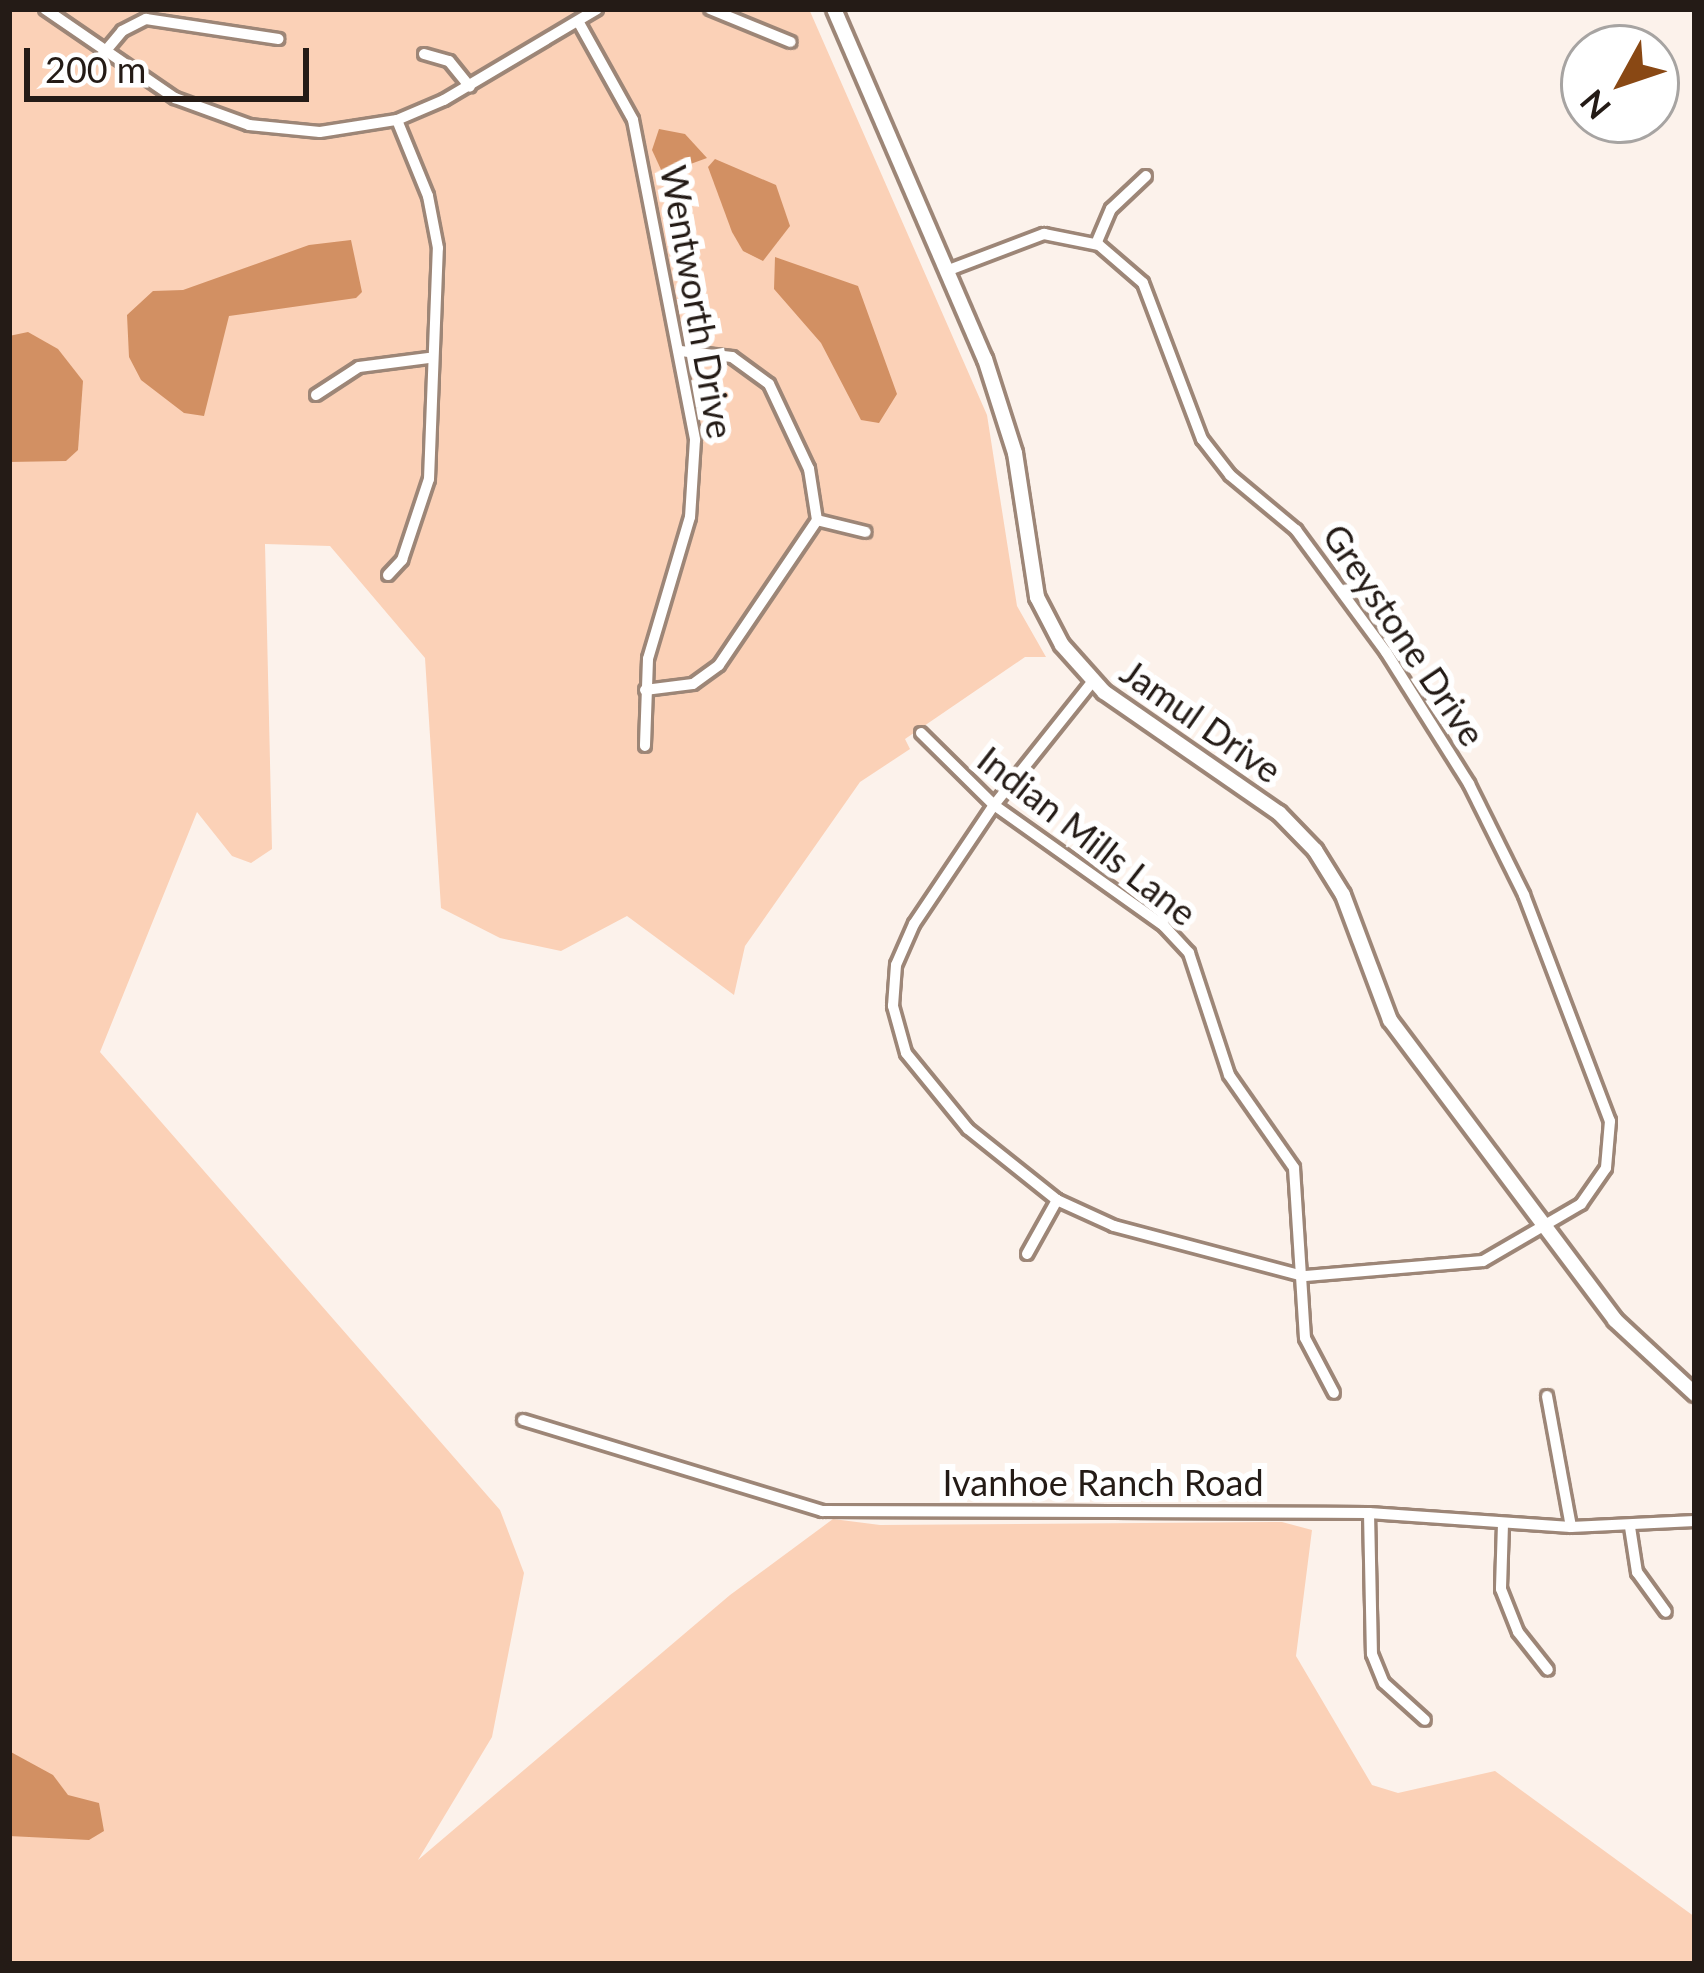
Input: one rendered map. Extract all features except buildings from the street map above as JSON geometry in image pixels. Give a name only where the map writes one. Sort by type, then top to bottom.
[{"type":"street","points":[[44,9],[103,54],[175,98],[249,125],[320,132],[398,120],[470,87],[596,9]]},
{"type":"street","points":[[710,9],[791,43]]},
{"type":"street","name":"Jamul Drive","points":[[834,9],[949,270],[1006,417],[1037,597],[1093,681],[1279,813],[1316,850],[1343,895],[1390,1020],[1543,1231],[1624,1330],[1695,1394]]},
{"type":"street","points":[[103,54],[122,31],[146,19],[279,39]]},
{"type":"street","name":"Wentworth Drive","points":[[578,21],[630,109],[680,351],[695,477],[645,690],[645,746]]},
{"type":"street","points":[[424,54],[449,61],[470,87]]},
{"type":"street","points":[[388,575],[402,560],[430,478],[428,358],[435,223],[398,120]]},
{"type":"street","points":[[949,270],[1043,234],[1096,244],[1111,209],[1146,176]]},
{"type":"street","name":"Greystone Drive","points":[[1093,681],[994,805],[906,939],[894,978],[894,1018],[924,1081],[1010,1167],[1057,1200],[1159,1242],[1304,1276],[1458,1267],[1543,1231],[1597,1185],[1611,1130],[1524,895],[1406,680],[1296,530],[1220,464],[1202,439],[1152,297],[1131,267],[1096,244]]},
{"type":"street","points":[[645,690],[693,684],[718,665],[817,520],[809,469],[770,384],[732,357],[680,351]]},
{"type":"street","points":[[316,394],[371,363],[428,358]]},
{"type":"street","points":[[817,520],[866,532]]},
{"type":"street","name":"Indian Mills Lane","points":[[921,733],[994,805],[1184,946],[1229,1075],[1294,1168],[1305,1338],[1334,1393]]},
{"type":"street","points":[[1027,1254],[1057,1200]]},
{"type":"street","points":[[1547,1396],[1571,1528]]},
{"type":"street","name":"Ivanhoe Ranch Road","points":[[523,1420],[822,1511],[1369,1513],[1571,1528],[1695,1522]]},
{"type":"street","points":[[1369,1513],[1372,1654],[1384,1683],[1425,1720]]},
{"type":"street","points":[[1503,1524],[1503,1596],[1518,1632],[1548,1670]]},
{"type":"street","points":[[1630,1527],[1637,1571],[1666,1612]]},
{"type":"shaded area","points":[[9,9],[809,9],[987,415],[1017,606],[1046,657],[1025,657],[905,739],[910,749],[860,782],[745,946],[734,995],[627,916],[561,951],[500,938],[441,908],[425,658],[330,546],[265,544],[272,849],[251,863],[232,856],[197,812],[100,1052],[500,1510],[524,1573],[492,1737],[418,1860],[730,1595],[833,1519],[880,1525],[1282,1522],[1312,1530],[1296,1656],[1372,1785],[1398,1793],[1495,1771],[1695,1917],[1695,1964],[9,1964]]},
{"type":"shaded area","points":[[659,129],[685,134],[707,158],[663,174],[652,150]]},
{"type":"shaded area","points":[[715,159],[776,185],[790,226],[763,261],[743,251],[732,232],[708,167]]},
{"type":"shaded area","points":[[351,240],[362,292],[356,298],[229,316],[204,416],[184,413],[141,380],[129,357],[127,315],[153,291],[183,290],[309,245]]},
{"type":"shaded area","points":[[775,257],[858,286],[897,394],[879,423],[861,420],[821,343],[774,289]]},
{"type":"shaded area","points":[[28,332],[58,349],[83,381],[78,450],[66,461],[9,462],[9,336]]},
{"type":"shaded area","points":[[9,1751],[53,1775],[68,1795],[99,1803],[104,1831],[89,1840],[9,1836]]}]
